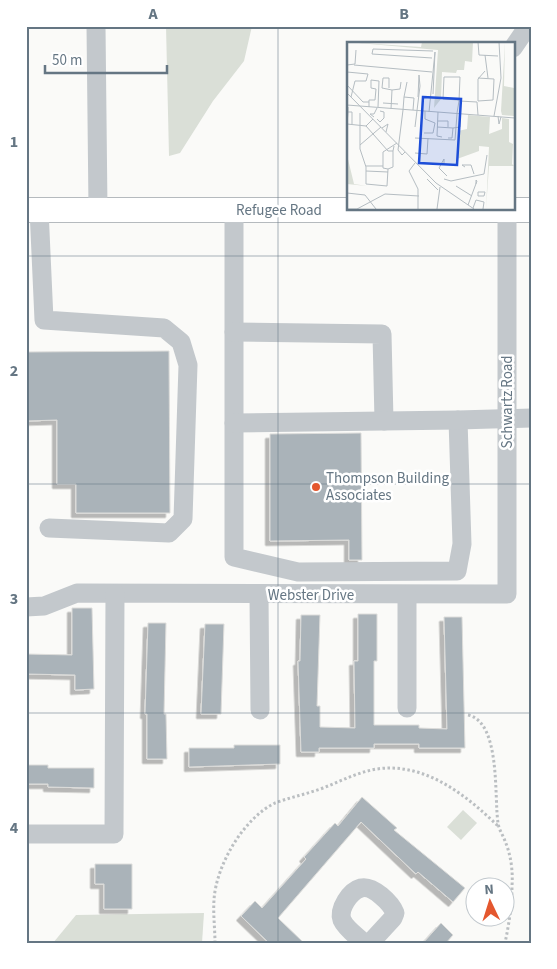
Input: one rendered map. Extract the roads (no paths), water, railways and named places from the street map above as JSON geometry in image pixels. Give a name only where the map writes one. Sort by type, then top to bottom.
[{"type":"main road","name":"Refugee Road","points":[[514,209],[531,210]]},
{"type":"main road","name":"Refugee Road","points":[[33,210],[347,210]]},
{"type":"street","points":[[96,26],[98,209]]},
{"type":"street","points":[[514,47],[528,26]]},
{"type":"street","points":[[33,210],[44,320],[164,328],[181,342],[188,365],[183,519],[169,533],[49,528]]},
{"type":"street","points":[[234,210],[234,557],[298,572],[457,571],[462,544],[458,420]]},
{"type":"street","name":"Schwartz Road","points":[[503,210],[507,594]]},
{"type":"street","points":[[234,332],[382,334],[384,421]]},
{"type":"street","points":[[234,423],[531,418]]},
{"type":"street","name":"Webster Drive","points":[[26,607],[44,606],[77,593],[259,595],[507,594]]},
{"type":"street","points":[[26,834],[114,834],[115,594]]},
{"type":"street","points":[[259,595],[260,710]]},
{"type":"street","points":[[407,595],[407,708]]},
{"type":"street","points":[[364,943],[345,926],[341,910],[355,892],[361,888],[368,888],[393,907],[395,912],[393,918],[370,943]]},
{"type":"place","name":"Thompson Building Associates","points":[[316,487]]}]
